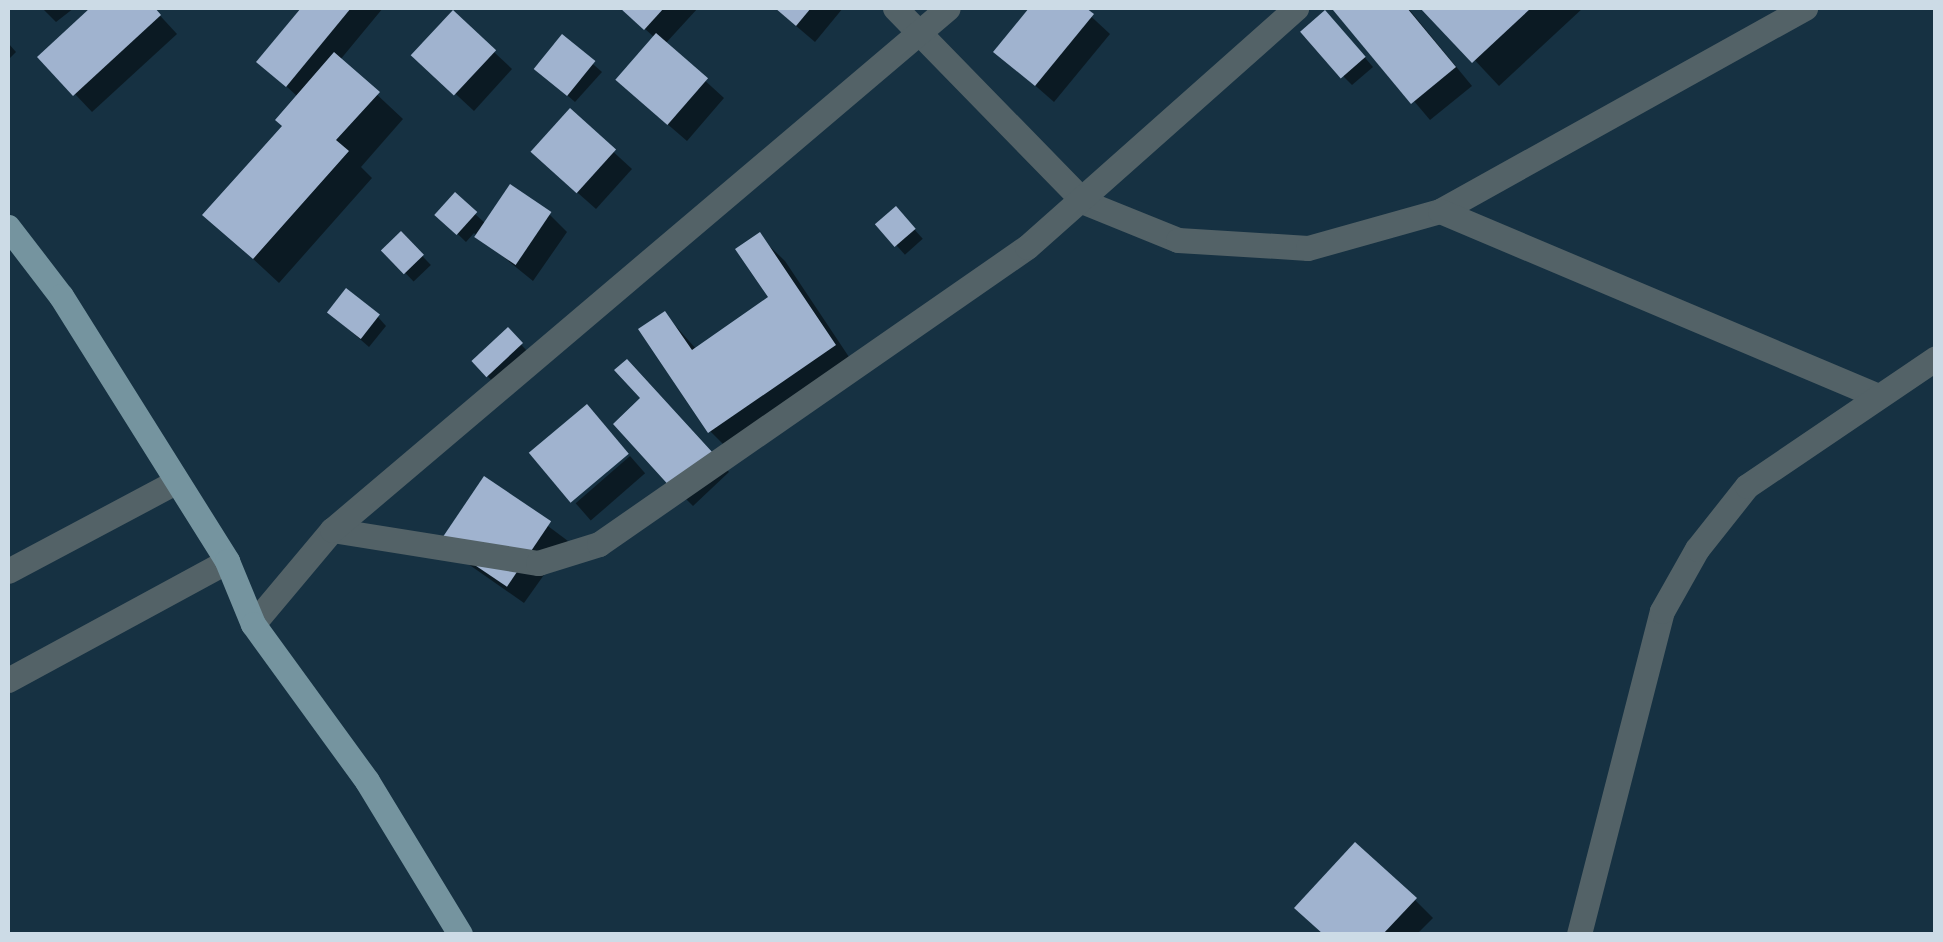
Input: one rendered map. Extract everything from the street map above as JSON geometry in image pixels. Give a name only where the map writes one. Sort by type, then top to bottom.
[{"type":"main road","points":[[8,227],[61,296],[226,561],[254,624],[367,781],[460,934]]},
{"type":"street","points":[[895,8],[1084,202],[1178,240],[1308,248],[1440,211],[1771,16],[1805,8]]},
{"type":"street","points":[[254,624],[332,530],[948,8]]},
{"type":"street","points":[[332,530],[538,562],[599,544],[1084,202],[1296,8]]},
{"type":"street","points":[[1440,211],[1873,394]]},
{"type":"street","points":[[1579,934],[1662,611],[1697,549],[1747,486],[1873,394],[1936,358]]},
{"type":"street","points":[[8,571],[177,481]]},
{"type":"street","points":[[8,680],[226,561]]},
{"type":"building","points":[[90,8],[155,8],[161,15],[73,96],[37,57]]},
{"type":"building","points":[[301,8],[351,8],[286,87],[256,62]]},
{"type":"building","points":[[620,8],[664,8],[644,30]]},
{"type":"building","points":[[775,8],[811,8],[796,26]]},
{"type":"building","points":[[1029,8],[1086,8],[1094,14],[1035,86],[993,52]]},
{"type":"building","points":[[1407,8],[1456,67],[1411,104],[1333,10]]},
{"type":"building","points":[[1420,8],[1531,8],[1472,63]]},
{"type":"building","points":[[453,10],[496,50],[454,96],[411,55]]},
{"type":"building","points":[[1325,10],[1366,57],[1341,78],[1300,32]]},
{"type":"building","points":[[656,33],[708,78],[667,125],[615,80]]},
{"type":"building","points":[[562,34],[595,61],[567,96],[534,69]]},
{"type":"building","points":[[334,52],[380,92],[336,140],[349,151],[253,259],[202,215],[282,126],[275,120]]},
{"type":"building","points":[[570,108],[616,149],[577,193],[531,152]]},
{"type":"building","points":[[510,184],[551,212],[516,265],[474,237]]},
{"type":"building","points":[[455,192],[477,212],[457,235],[434,215]]},
{"type":"building","points":[[896,206],[916,229],[895,247],[875,224]]},
{"type":"building","points":[[401,231],[424,255],[404,274],[381,250]]},
{"type":"building","points":[[760,232],[836,345],[708,433],[638,329],[665,311],[692,350],[768,297],[735,249]]},
{"type":"building","points":[[346,288],[380,314],[361,339],[327,312]]},
{"type":"building","points":[[508,327],[523,343],[486,377],[471,361]]},
{"type":"building","points":[[627,359],[713,453],[673,490],[613,424],[640,398],[614,370]]},
{"type":"building","points":[[587,404],[629,454],[571,503],[529,453]]},
{"type":"building","points":[[484,476],[551,521],[507,587],[440,541]]},
{"type":"building","points":[[1355,842],[1417,898],[1383,934],[1323,934],[1294,908]]}]
